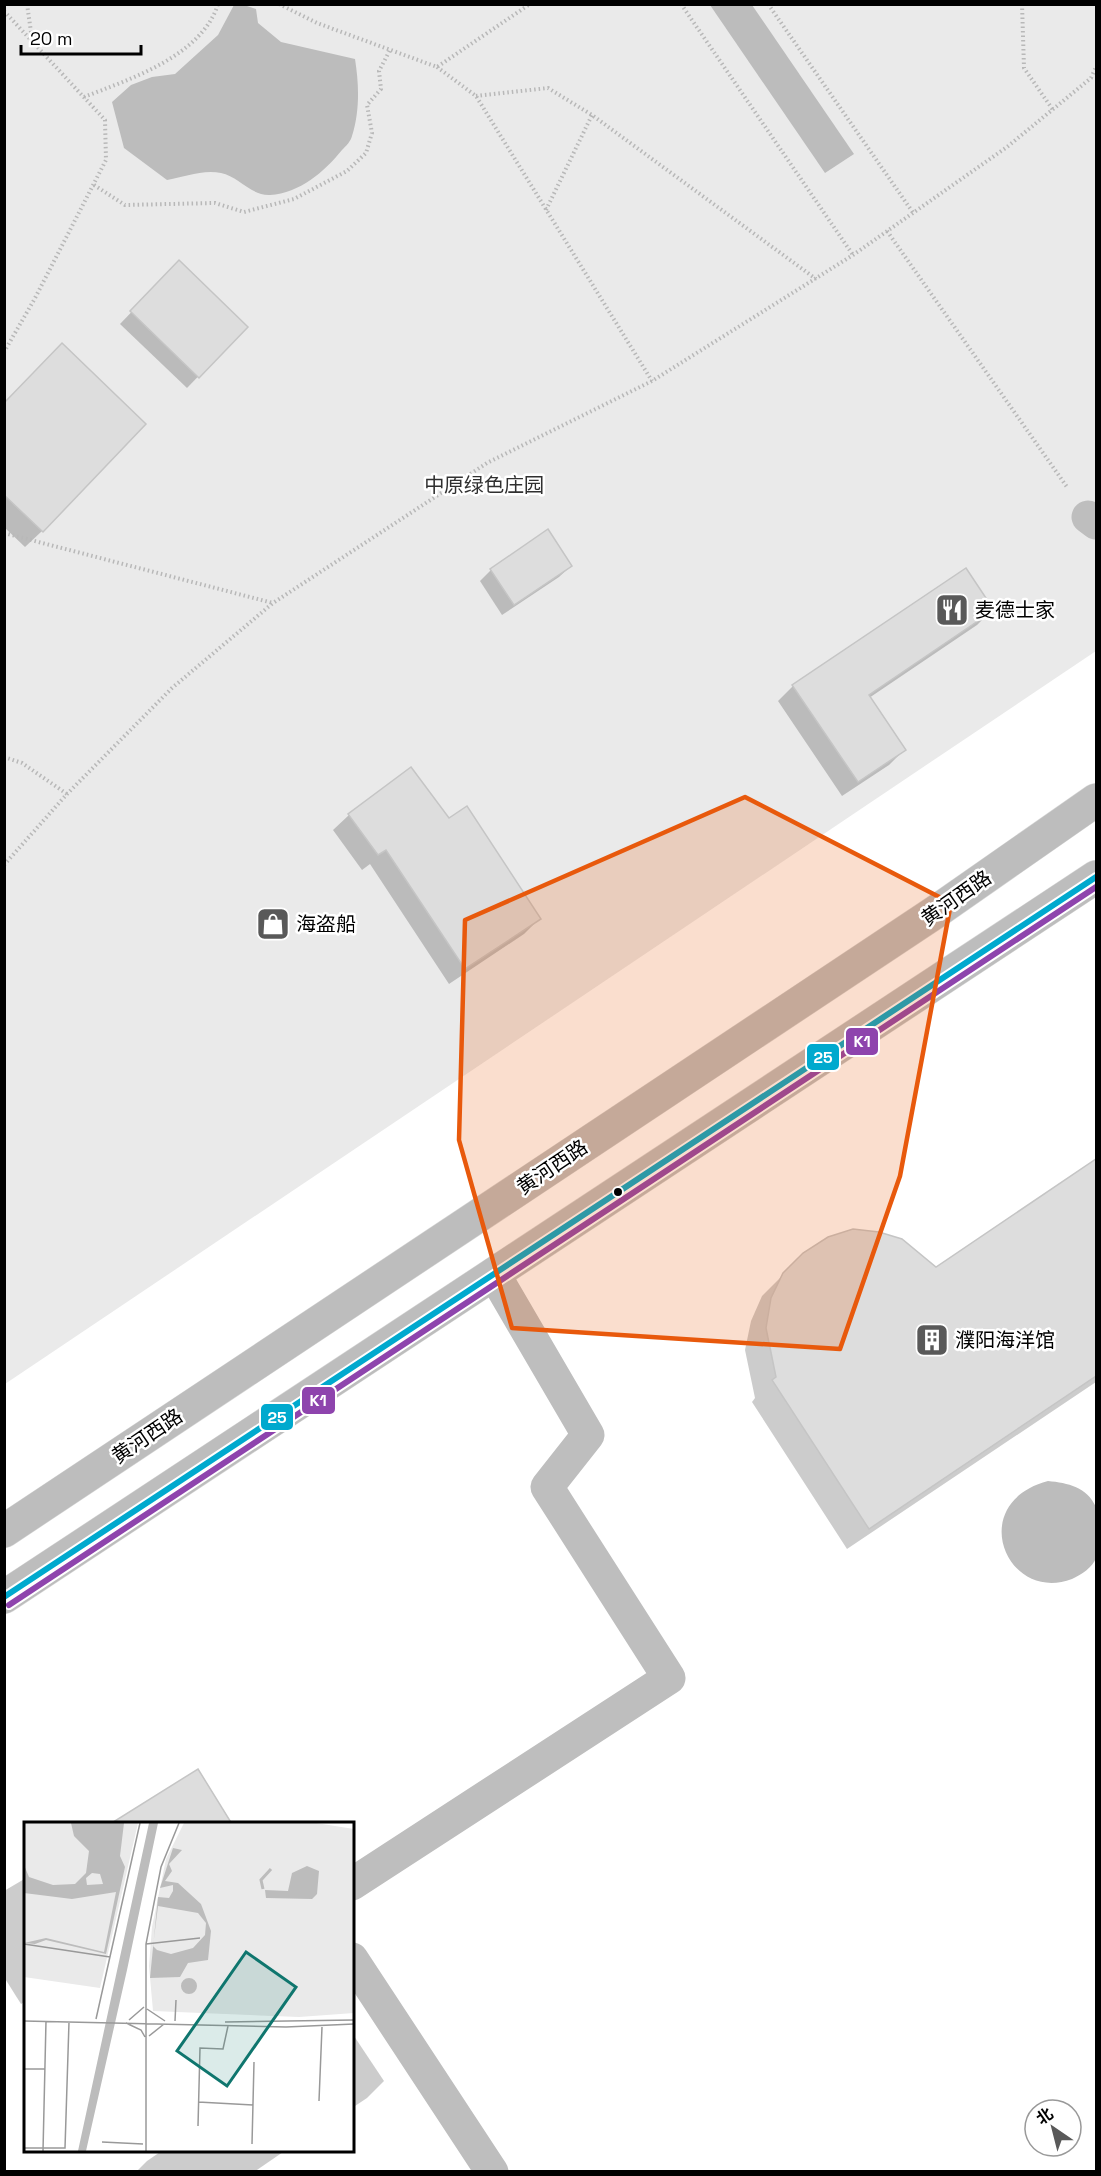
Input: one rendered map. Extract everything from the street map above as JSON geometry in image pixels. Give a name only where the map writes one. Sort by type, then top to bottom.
[{"type":"main road","name":"黄河西路","points":[[4,1531],[937,911],[1096,800]]},
{"type":"main road","points":[[4,1597],[1096,877]]},
{"type":"lane","points":[[354,1883],[669,1678],[547,1487],[588,1435],[494,1274]]},
{"type":"lane","points":[[354,1962],[492,2172]]},
{"type":"path","points":[[27,4],[32,39]]},
{"type":"path","points":[[84,97],[135,77],[185,50],[214,16],[218,4]]},
{"type":"path","points":[[279,4],[317,23],[437,67],[476,96],[652,381]]},
{"type":"path","points":[[437,67],[530,4]]},
{"type":"path","points":[[681,4],[853,255]]},
{"type":"path","points":[[768,4],[914,214]]},
{"type":"path","points":[[1022,4],[1024,68],[1053,110]]},
{"type":"path","points":[[4,11],[105,120],[106,160],[4,352]]},
{"type":"path","points":[[94,185],[125,206],[215,203],[244,212],[294,199],[347,171],[366,153],[372,134],[367,105],[381,88],[379,71],[390,50]]},
{"type":"path","points":[[4,865],[67,794],[172,688],[273,603],[486,463],[652,381],[853,255],[1007,147],[1091,78],[1096,67]]},
{"type":"path","points":[[476,96],[548,88],[592,115],[816,279]]},
{"type":"path","points":[[546,211],[592,115]]},
{"type":"path","points":[[888,231],[1092,520]]},
{"type":"path","points":[[4,533],[273,603]]},
{"type":"path","points":[[4,757],[22,763],[67,794]]},
{"type":"highlighted area","points":[[745,797],[951,903],[900,1176],[840,1349],[512,1328],[459,1140],[465,920]]},
{"type":"green space","name":"中原绿色庄园","points":[[5,5],[1096,5],[1096,651],[5,1384]]},
{"type":"shaded area","points":[[234,5],[256,9],[258,23],[281,42],[355,59],[358,107],[351,140],[310,180],[281,193],[263,194],[227,175],[214,172],[167,180],[124,148],[112,102],[131,85],[152,77],[175,74],[218,35]]},
{"type":"shaded area","points":[[710,5],[752,5],[854,154],[825,173]]},
{"type":"shaded area","points":[[1048,1481],[1076,1487],[1088,1495],[1096,1507],[1098,1540],[1096,1558],[1092,1565],[1072,1579],[1049,1583],[1029,1577],[1014,1565],[1004,1548],[1002,1528],[1007,1509],[1022,1493]]},
{"type":"building","points":[[179,260],[248,327],[199,378],[130,311]]},
{"type":"building","points":[[62,343],[146,424],[43,532],[4,495],[4,403]]},
{"type":"building","points":[[548,529],[572,566],[514,605],[490,569]]},
{"type":"building","points":[[966,568],[994,610],[869,695],[906,750],[858,782],[792,685]]},
{"type":"building","points":[[411,767],[449,818],[467,806],[541,919],[465,969],[386,850],[378,855],[348,814]]},
{"type":"building","name":"濮阳海洋馆","points":[[1096,1159],[1096,1376],[869,1529],[772,1380],[776,1377],[766,1328],[771,1298],[783,1273],[803,1253],[828,1237],[853,1229],[879,1232],[902,1239],[936,1267]]},
{"type":"building","points":[[198,1769],[231,1822],[113,1822]]},
{"type":"transit line","name":"25","points":[[4,1597],[1096,877]]},
{"type":"transit line","name":"K1","points":[[9,1605],[1096,887]]},
{"type":"place","name":"麦德士家","points":[[952,610]]},
{"type":"place","name":"海盗船","points":[[273,924]]},
{"type":"place","name":"濮阳海洋馆","points":[[932,1340]]}]
